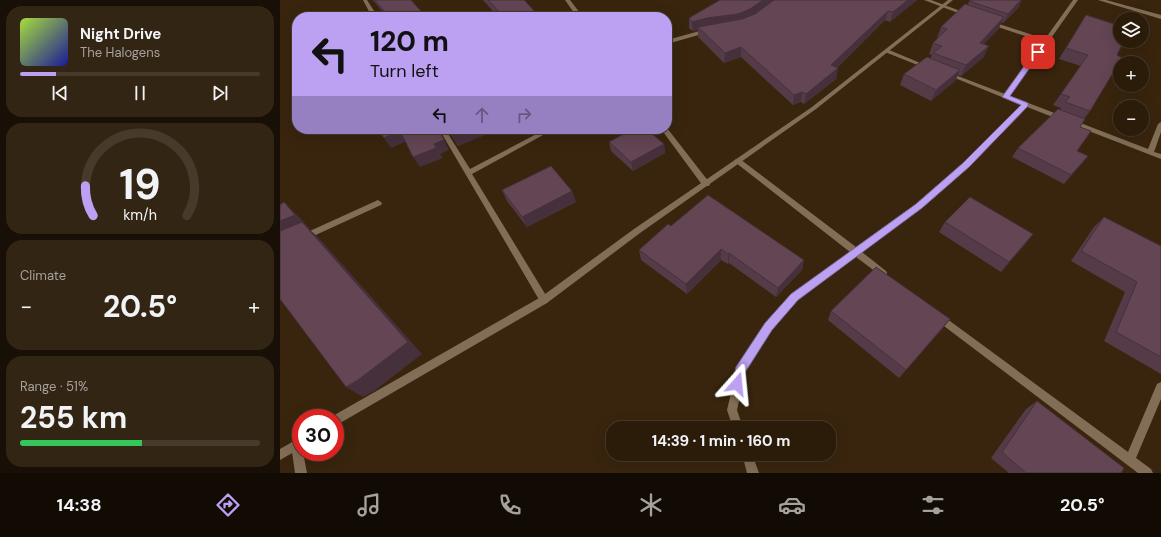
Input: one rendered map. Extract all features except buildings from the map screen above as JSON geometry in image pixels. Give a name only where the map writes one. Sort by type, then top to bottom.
[{"type":"street","points":[[365,0],[372,12]]},
{"type":"street","points":[[567,0],[576,12]]},
{"type":"street","points":[[926,0],[972,16]]},
{"type":"street","points":[[344,416],[544,300],[637,231],[814,108],[951,0]]},
{"type":"street","points":[[1006,97],[1076,0]]},
{"type":"street","points":[[1100,0],[1161,17]]},
{"type":"street","points":[[986,21],[1046,41]]},
{"type":"street","points":[[672,41],[714,30]]},
{"type":"street","points":[[887,51],[932,68]]},
{"type":"street","points":[[939,71],[1161,157]]},
{"type":"street","points":[[736,421],[732,410],[740,371],[764,333],[794,297],[930,196],[966,165],[1026,104]]},
{"type":"street","points":[[1150,152],[1161,124]]},
{"type":"street","points":[[445,134],[544,300]]},
{"type":"street","points":[[468,173],[542,134]]},
{"type":"street","points":[[668,134],[706,184]]},
{"type":"street","points":[[738,161],[892,280]]},
{"type":"street","points":[[294,242],[378,203]]},
{"type":"street","points":[[934,313],[1147,473]]},
{"type":"street","points":[[1130,460],[1161,387]]},
{"type":"street","points":[[280,455],[292,448]]},
{"type":"street","points":[[300,461],[301,473]]},
{"type":"street","points":[[749,461],[753,473]]},
{"type":"route","points":[[737,384],[740,371],[747,360],[769,327],[794,297],[855,251],[919,206],[966,165],[1026,104],[1006,97],[1038,52]]}]
